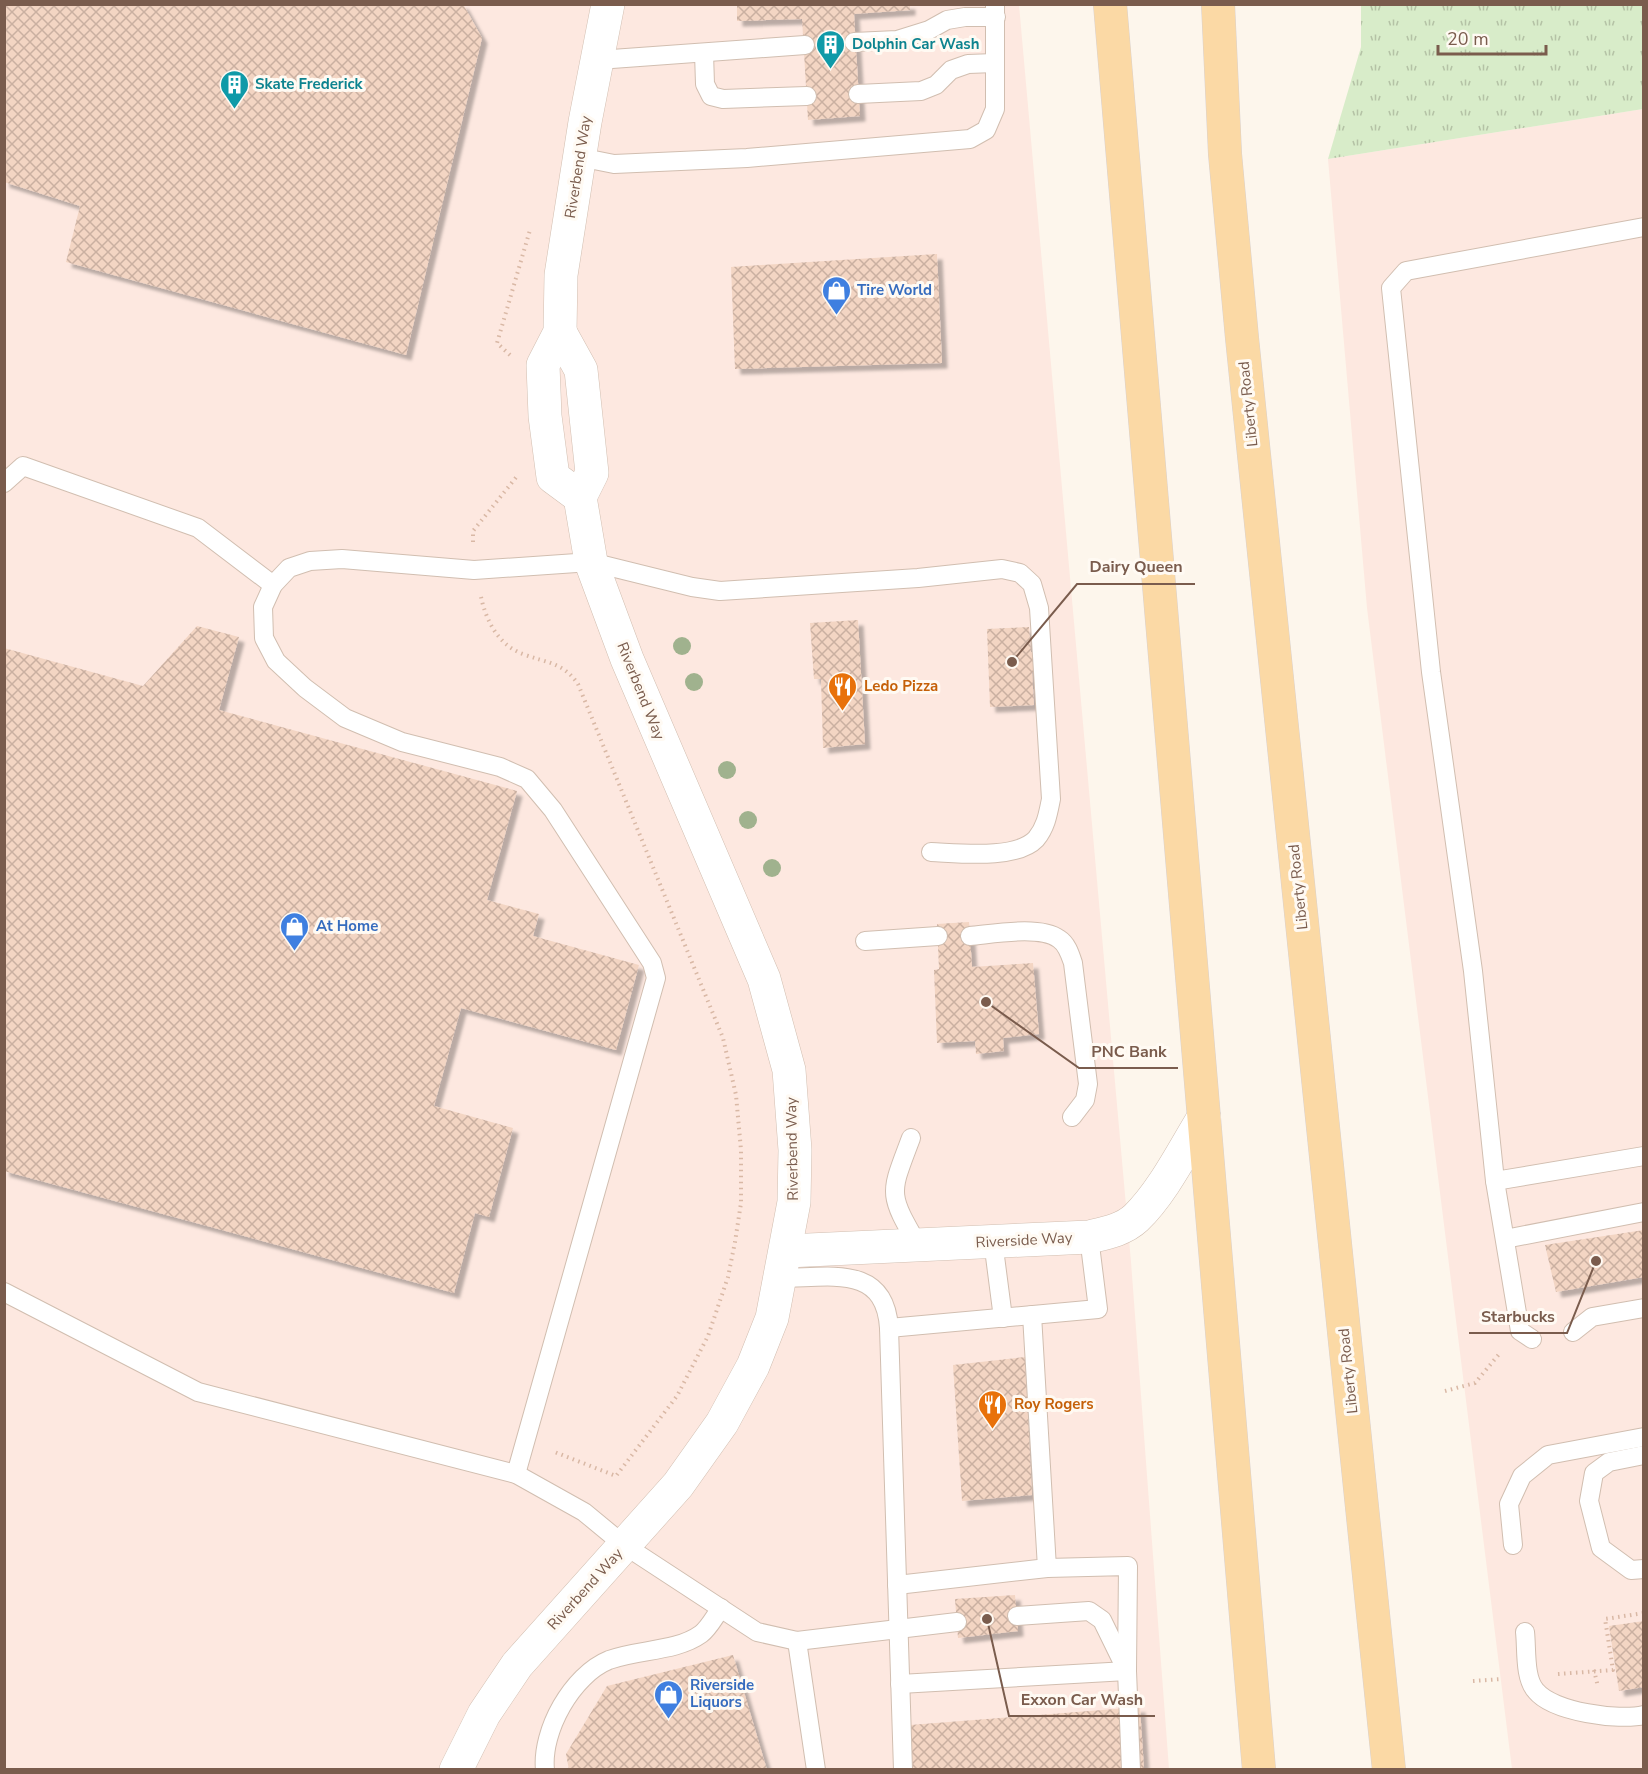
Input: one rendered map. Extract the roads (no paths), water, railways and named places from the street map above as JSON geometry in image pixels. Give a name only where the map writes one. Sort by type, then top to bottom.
[{"type":"main road","points":[[1110,4],[1259,1770]]},
{"type":"main road","name":"Liberty Road","points":[[1218,4],[1226,154],[1242,338],[1389,1770]]},
{"type":"street","name":"Riverbend Way","points":[[456,1769],[484,1714],[517,1665],[678,1485],[722,1423],[753,1366],[772,1318],[784,1265],[794,1202],[795,1150],[789,1070],[764,979],[627,659],[591,562],[580,497],[592,473],[581,370],[560,332],[561,274],[579,157],[608,4]]},
{"type":"street","name":"Riverside Way","points":[[784,1265],[918,1245],[1089,1237],[1113,1232],[1136,1218],[1169,1174],[1204,1117]]},
{"type":"lane","points":[[579,157],[614,164],[747,158],[970,139],[986,130],[995,109],[995,10],[947,20],[929,30],[897,40],[854,42]]},
{"type":"lane","points":[[598,60],[805,45]]},
{"type":"lane","points":[[705,52],[705,84],[711,96],[723,99],[807,96]]},
{"type":"lane","points":[[858,94],[921,91],[936,85],[951,70],[968,64],[995,63]]},
{"type":"lane","points":[[1532,1339],[1520,1331],[1495,1181],[1473,971],[1431,672],[1391,288],[1406,271],[1644,227]]},
{"type":"lane","points":[[4,483],[23,466],[198,528],[273,585]]},
{"type":"lane","points":[[516,1474],[656,978],[652,963],[553,810],[527,779],[500,767],[402,742],[345,718],[305,688],[276,661],[264,638],[263,607],[273,585],[290,568],[310,561],[342,559],[474,570],[591,562],[692,587],[720,591],[918,578],[1002,569],[1020,573],[1032,584],[1039,608],[1051,799],[1046,824],[1027,846],[1015,850],[973,854],[931,852]]},
{"type":"lane","points":[[970,936],[1044,932],[1059,939],[1067,947],[1073,963],[1088,1084],[1085,1100],[1072,1117]]},
{"type":"lane","points":[[865,941],[938,936]]},
{"type":"lane","points":[[911,1138],[894,1182],[894,1199],[918,1245]]},
{"type":"lane","points":[[1495,1181],[1644,1156]]},
{"type":"lane","points":[[1505,1239],[1644,1212]]},
{"type":"lane","points":[[889,1328],[1098,1309],[1089,1237]]},
{"type":"lane","points":[[993,1241],[1003,1317]]},
{"type":"lane","points":[[784,1265],[861,1280],[876,1289],[885,1303],[889,1328],[903,1770]]},
{"type":"lane","points":[[4,1292],[198,1392],[516,1474],[584,1512],[624,1545],[757,1632],[797,1641],[957,1622]]},
{"type":"lane","points":[[1573,1332],[1592,1317],[1644,1308]]},
{"type":"lane","points":[[1032,1315],[1047,1568]]},
{"type":"lane","points":[[1513,1545],[1509,1504],[1522,1476],[1548,1455],[1644,1437]]},
{"type":"lane","points":[[1644,1455],[1610,1462],[1594,1473],[1589,1502],[1601,1548],[1631,1570],[1644,1569]]},
{"type":"lane","points":[[897,1585],[1047,1568],[1128,1566],[1127,1671],[1131,1770]]},
{"type":"lane","points":[[545,1770],[547,1740],[553,1718],[590,1672],[607,1661],[688,1641],[703,1633],[721,1608]]},
{"type":"lane","points":[[1017,1616],[1089,1611],[1102,1620],[1127,1671]]},
{"type":"lane","points":[[1525,1632],[1530,1676],[1536,1692],[1548,1700],[1575,1710],[1629,1718],[1644,1715]]},
{"type":"lane","points":[[797,1641],[816,1770]]},
{"type":"lane","points":[[900,1684],[1127,1671]]},
{"type":"place","name":"Dolphin Car Wash","points":[[831,70]]},
{"type":"place","name":"Skate Frederick","points":[[234,110]]},
{"type":"place","name":"Tire World","points":[[836,316]]},
{"type":"place","name":"Dairy Queen","points":[[1012,662]]},
{"type":"place","name":"Ledo Pizza","points":[[843,712]]},
{"type":"place","name":"At Home","points":[[295,952]]},
{"type":"place","name":"PNC Bank","points":[[986,1002]]},
{"type":"place","name":"Starbucks","points":[[1596,1261]]},
{"type":"place","name":"Roy Rogers","points":[[993,1430]]},
{"type":"place","name":"Exxon Car Wash","points":[[987,1619]]},
{"type":"place","name":"Riverside Liquors","points":[[669,1720]]}]
